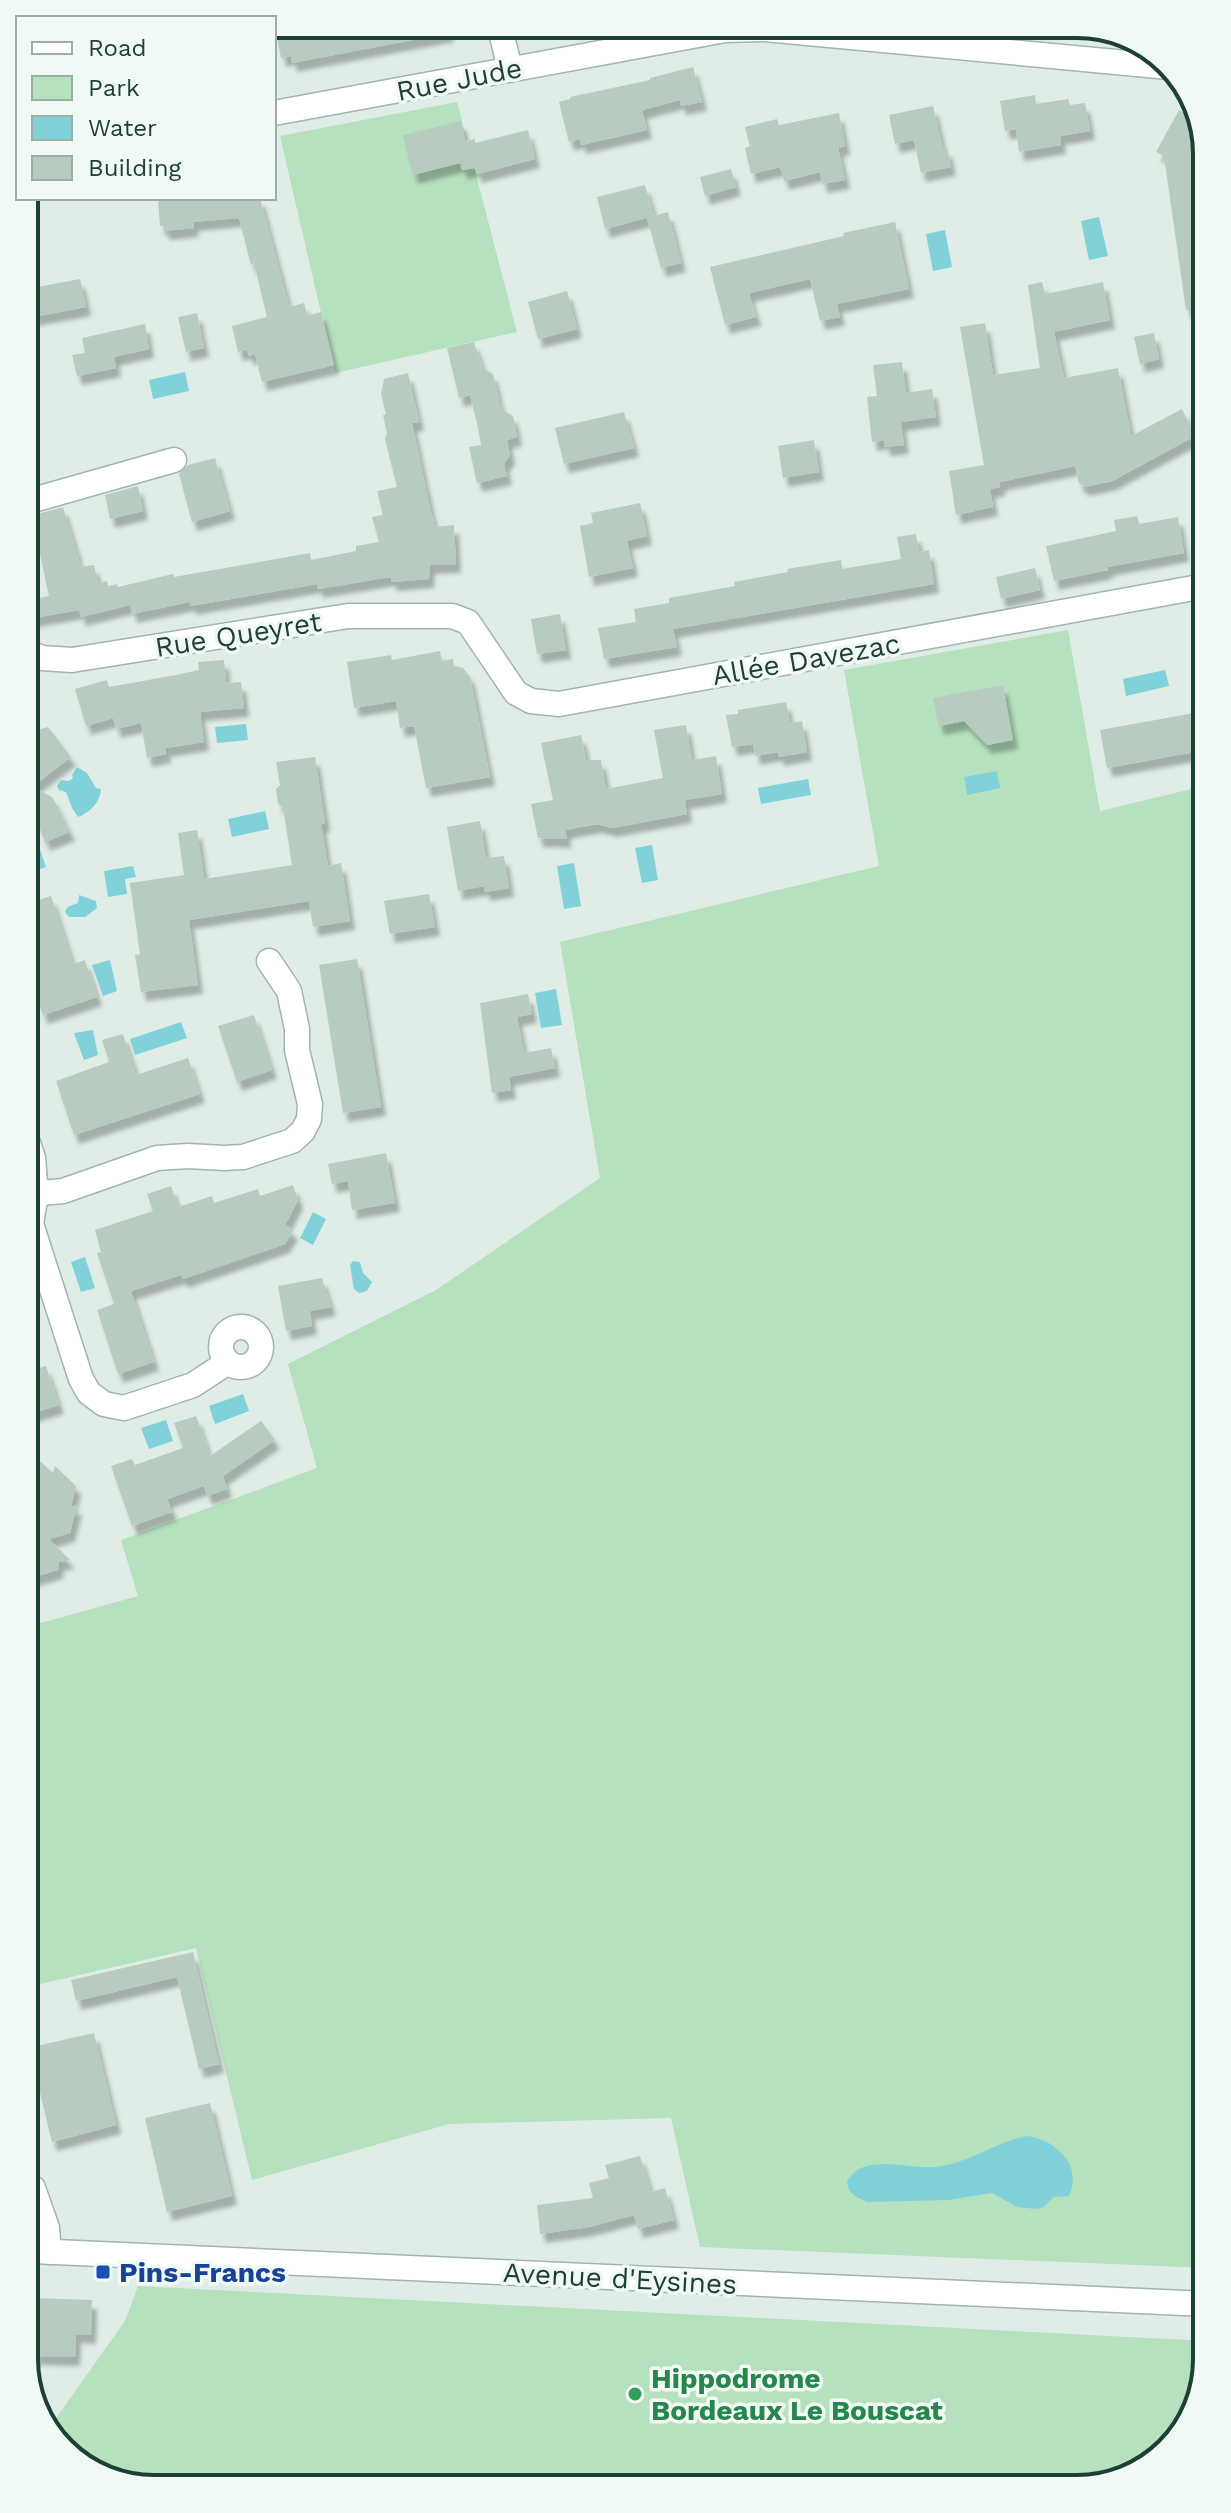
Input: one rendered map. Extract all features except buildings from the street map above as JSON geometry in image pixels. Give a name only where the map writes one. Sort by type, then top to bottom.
[{"type":"street","points":[[502,38],[510,69]]},
{"type":"street","name":"Rue Jude","points":[[276,113],[670,38]]},
{"type":"street","name":"Rue Jude","points":[[891,38],[1145,60]]},
{"type":"street","points":[[38,499],[174,460]]},
{"type":"street","name":"Allée Davezac","points":[[452,616],[468,622],[516,693],[531,701],[559,704],[1193,588]]},
{"type":"street","name":"Rue Queyret","points":[[38,656],[72,660],[348,616],[452,616]]},
{"type":"street","points":[[38,1193],[63,1191],[157,1158],[243,1157],[292,1141],[303,1131],[309,1119],[310,1104],[297,1050],[297,1029],[289,991],[269,961]]},
{"type":"street","points":[[38,1246],[81,1379],[89,1393],[104,1404],[124,1408],[193,1385],[228,1362]]},
{"type":"street","points":[[38,2202],[47,2228],[41,2251]]},
{"type":"street","name":"Avenue d'Eysines","points":[[41,2251],[1193,2303]]},
{"type":"green space","points":[[457,102],[517,332],[335,373],[280,136]]},
{"type":"green space","points":[[1068,630],[1100,811],[1193,789],[1193,2267],[700,2247],[671,2118],[449,2124],[252,2180],[196,1948],[38,1985],[38,1624],[138,1596],[121,1540],[317,1468],[288,1364],[436,1290],[600,1178],[560,942],[879,866],[844,670]]},
{"type":"green space","name":"Hippodrome Bordeaux Le Bouscat","points":[[138,2286],[1193,2340],[1193,2360],[1189,2389],[1174,2424],[1135,2460],[1100,2473],[146,2475],[116,2469],[89,2456],[55,2420],[125,2321]]},
{"type":"water","points":[[1099,217],[1108,256],[1089,260],[1081,221]]},
{"type":"water","points":[[945,230],[952,267],[933,271],[926,234]]},
{"type":"water","points":[[185,372],[189,391],[153,399],[149,380]]},
{"type":"water","points":[[1165,670],[1169,686],[1126,696],[1123,679]]},
{"type":"water","points":[[246,724],[248,740],[217,743],[215,727]]},
{"type":"water","points":[[77,767],[87,773],[96,788],[101,789],[94,806],[78,817],[66,792],[57,786],[61,780],[73,778]]},
{"type":"water","points":[[997,771],[1000,788],[967,795],[964,777]]},
{"type":"water","points":[[808,779],[811,795],[761,804],[758,788]]},
{"type":"water","points":[[265,811],[269,829],[232,837],[228,819]]},
{"type":"water","points":[[38,844],[46,867],[38,870]]},
{"type":"water","points":[[652,845],[658,880],[642,883],[635,848]]},
{"type":"water","points":[[574,863],[581,906],[564,909],[557,866]]},
{"type":"water","points":[[133,866],[136,877],[125,879],[127,894],[108,897],[104,871]]},
{"type":"water","points":[[79,895],[96,901],[97,908],[85,917],[69,917],[65,912],[69,906],[78,903]]},
{"type":"water","points":[[110,960],[117,991],[103,996],[92,965]]},
{"type":"water","points":[[556,989],[562,1025],[541,1028],[535,993]]},
{"type":"water","points":[[181,1022],[187,1038],[135,1055],[130,1039]]},
{"type":"water","points":[[93,1030],[98,1055],[84,1060],[74,1033]]},
{"type":"water","points":[[313,1212],[326,1219],[313,1245],[300,1238]]},
{"type":"water","points":[[85,1257],[95,1288],[81,1292],[71,1262]]},
{"type":"water","points":[[353,1261],[360,1262],[363,1273],[372,1282],[367,1291],[359,1293],[354,1289],[350,1265]]},
{"type":"water","points":[[243,1394],[249,1411],[215,1424],[209,1406]]},
{"type":"water","points":[[166,1420],[173,1441],[149,1449],[141,1428]]},
{"type":"water","points":[[1027,2136],[1048,2143],[1070,2164],[1072,2185],[1069,2196],[1053,2197],[1044,2207],[1036,2209],[1017,2207],[992,2193],[948,2200],[867,2202],[849,2190],[847,2182],[863,2167],[886,2164],[946,2165]]},
{"type":"place","name":"Pins-Francs","points":[[103,2272]]},
{"type":"place","name":"Hippodrome Bordeaux Le Bouscat","points":[[635,2394]]}]
